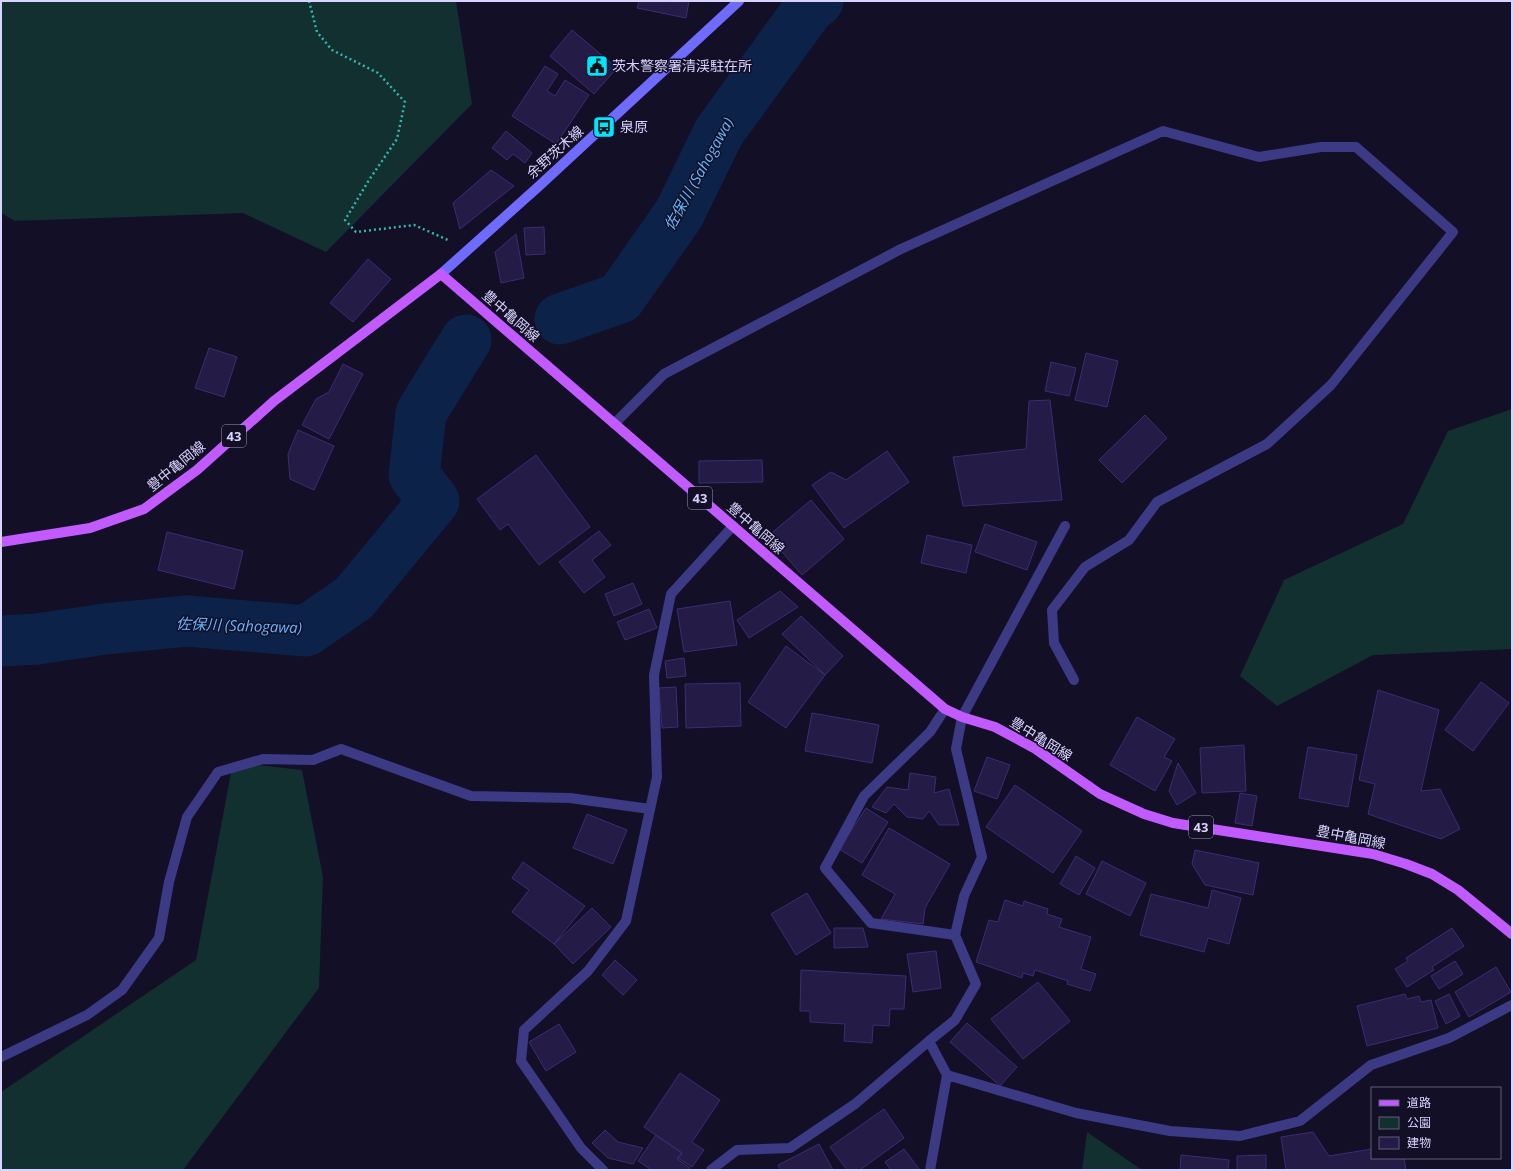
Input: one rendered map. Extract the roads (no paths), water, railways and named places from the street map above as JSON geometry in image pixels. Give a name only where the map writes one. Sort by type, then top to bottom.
[{"type":"main road","name":"余野茨木線","points":[[441,274],[576,152],[739,1]]},
{"type":"main road","name":"豊中亀岡線","points":[[1,542],[90,528],[144,509],[197,470],[274,401],[441,274],[945,709],[962,717],[995,727],[1034,748],[1100,794],[1144,814],[1173,823],[1373,854],[1432,874],[1458,890],[1512,934]]},
{"type":"street","points":[[614,424],[664,374],[901,248],[1164,131],[1259,157],[1321,147],[1356,146],[1453,232],[1331,385],[1267,444],[1157,502],[1129,540],[1086,567],[1052,610],[1054,643],[1074,680]]},
{"type":"street","points":[[603,1170],[582,1148],[521,1062],[524,1030],[588,971],[626,921],[657,776],[654,675],[671,594],[733,526]]},
{"type":"street","points":[[711,1170],[737,1150],[790,1148],[855,1104],[956,1020],[976,984],[955,935],[964,896],[982,857],[956,749],[962,717],[1065,526]]},
{"type":"street","points":[[945,709],[930,732],[864,796],[825,868],[871,923],[955,935]]},
{"type":"street","points":[[1,1057],[87,1015],[122,990],[160,938],[169,882],[187,817],[218,772],[263,759],[314,760],[341,749],[471,796],[570,798],[650,809]]},
{"type":"street","points":[[947,1075],[1076,1112],[1170,1131],[1240,1136],[1300,1122],[1371,1065],[1449,1038],[1512,1005]]},
{"type":"street","points":[[929,1041],[947,1075],[930,1170]]},
{"type":"waterway","name":"佐保川 (Sahogawa)","points":[[560,319],[620,298],[679,214],[719,132],[809,8],[818,1]]},
{"type":"waterway","name":"佐保川 (Sahogawa)","points":[[1,641],[37,639],[105,629],[187,621],[306,631],[354,598],[434,501],[414,475],[421,413],[466,340]]},
{"type":"place","name":"茨木警察署清渓駐在所","points":[[597,66]]},
{"type":"place","name":"泉原","points":[[604,127]]}]
